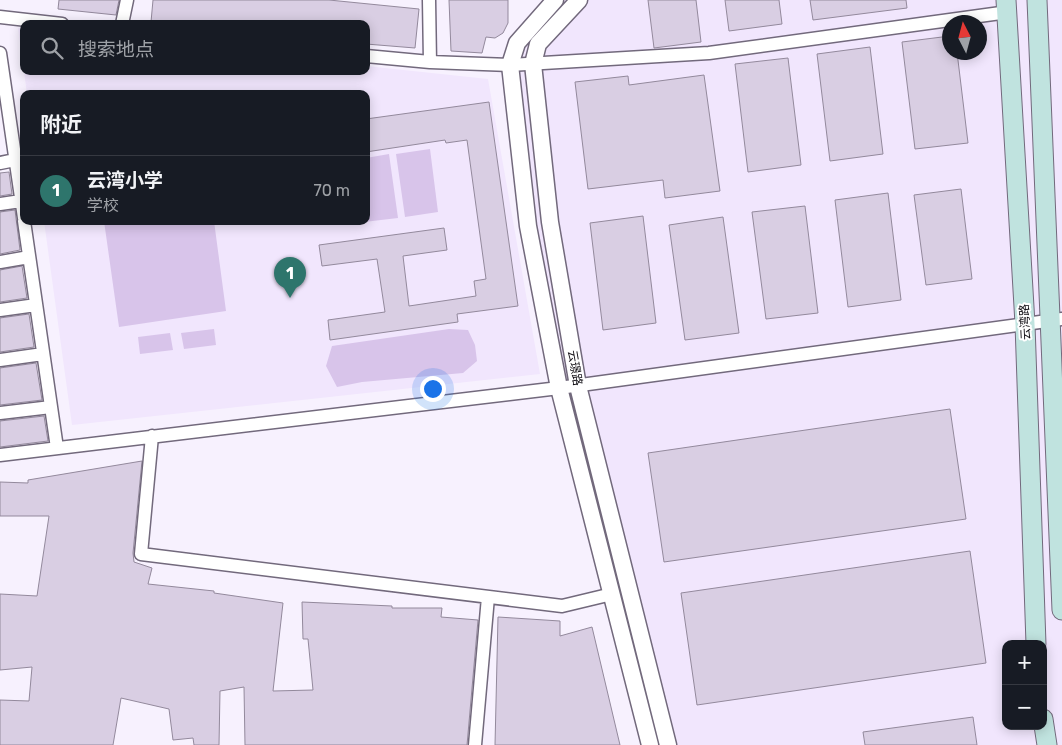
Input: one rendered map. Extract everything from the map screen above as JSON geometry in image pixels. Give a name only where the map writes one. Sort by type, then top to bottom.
[{"type":"main road","name":"云湾路","points":[[1037,0],[1056,320],[1062,610]]},
{"type":"main road","name":"云湾路","points":[[1007,6],[1025,324],[1036,640]]},
{"type":"main road","points":[[1045,730],[1047,745]]},
{"type":"street","points":[[123,20],[126,0]]},
{"type":"street","points":[[429,0],[430,62]]},
{"type":"street","name":"云璟路","points":[[555,0],[517,43],[510,65],[528,226],[559,388],[650,745]]},
{"type":"street","name":"云璟路","points":[[580,0],[538,44],[533,64],[550,222],[578,386],[668,745]]},
{"type":"street","points":[[370,56],[430,62],[510,65],[709,52],[1007,6]]},
{"type":"street","points":[[0,17],[27,20]]},
{"type":"street","points":[[0,53],[4,107],[20,194]]},
{"type":"street","points":[[0,162],[15,160]]},
{"type":"street","points":[[0,204],[20,201]]},
{"type":"street","points":[[25,225],[57,448]]},
{"type":"street","points":[[0,262],[30,258]]},
{"type":"street","points":[[0,310],[36,306]]},
{"type":"street","points":[[0,455],[578,386],[1056,320]]},
{"type":"street","points":[[0,360],[43,354]]},
{"type":"street","points":[[0,413],[51,407]]},
{"type":"street","points":[[152,436],[141,554],[562,606],[612,594]]},
{"type":"street","points":[[475,745],[488,597]]},
{"type":"shaded area","points":[[555,0],[1062,0],[1062,745],[650,745],[528,226],[517,43]]},
{"type":"shaded area","points":[[370,66],[488,79],[540,374],[72,425],[45,225],[370,225],[370,90],[26,90],[24,75],[370,75]]},
{"type":"shaded area","points":[[430,149],[438,212],[405,217],[396,154]]},
{"type":"shaded area","points":[[389,154],[398,218],[370,221],[370,157]]},
{"type":"shaded area","points":[[105,225],[215,225],[226,311],[119,327]]},
{"type":"shaded area","points":[[214,329],[216,345],[184,349],[181,333]]},
{"type":"shaded area","points":[[449,329],[468,330],[475,345],[477,361],[463,373],[362,382],[337,387],[326,366],[332,346]]},
{"type":"shaded area","points":[[170,333],[173,350],[140,354],[138,337]]},
{"type":"building","points":[[59,0],[119,0],[116,15],[58,9]]},
{"type":"building","points":[[153,0],[329,0],[419,9],[415,48],[370,44],[370,20],[151,20]]},
{"type":"building","points":[[449,0],[508,0],[508,23],[503,33],[495,38],[486,37],[482,53],[451,51]]},
{"type":"building","points":[[648,0],[696,0],[701,42],[654,48]]},
{"type":"building","points":[[725,0],[779,0],[782,24],[729,31]]},
{"type":"building","points":[[810,0],[906,0],[907,8],[813,20]]},
{"type":"building","points":[[942,37],[942,60],[958,60],[968,143],[915,149],[902,42]]},
{"type":"building","points":[[870,47],[883,154],[830,161],[817,54]]},
{"type":"building","points":[[788,58],[801,165],[748,172],[735,64]]},
{"type":"building","points":[[704,75],[720,191],[665,198],[663,180],[588,189],[575,82],[628,76],[629,85]]},
{"type":"building","points":[[489,102],[518,306],[457,314],[458,322],[330,340],[328,320],[385,312],[377,259],[322,266],[319,245],[444,228],[447,250],[403,256],[409,306],[476,296],[474,281],[486,279],[467,140],[446,143],[445,140],[370,151],[370,118]]},
{"type":"building","points":[[9,172],[12,194],[0,196],[0,173]]},
{"type":"building","points":[[961,189],[972,279],[926,285],[914,195]]},
{"type":"building","points":[[888,193],[901,300],[848,307],[835,200]]},
{"type":"building","points":[[805,206],[818,313],[766,319],[752,212]]},
{"type":"building","points":[[15,210],[20,250],[0,254],[0,212]]},
{"type":"building","points":[[643,216],[656,323],[603,330],[590,223]]},
{"type":"building","points":[[723,217],[739,333],[685,340],[669,225]]},
{"type":"building","points":[[22,266],[27,298],[0,302],[0,270]]},
{"type":"building","points":[[29,314],[34,347],[0,352],[0,318]]},
{"type":"building","points":[[36,363],[42,400],[0,405],[0,368]]},
{"type":"building","points":[[950,409],[966,519],[664,562],[648,453]]},
{"type":"building","points":[[44,416],[48,441],[0,447],[0,421]]},
{"type":"building","points":[[142,461],[133,553],[134,562],[152,568],[148,584],[214,591],[214,593],[283,603],[273,691],[313,690],[308,639],[303,639],[302,602],[392,606],[392,608],[442,608],[441,617],[478,620],[467,745],[245,745],[244,687],[220,691],[219,745],[194,745],[193,738],[173,740],[169,709],[121,698],[113,745],[0,745],[0,700],[29,701],[32,667],[0,670],[0,594],[37,596],[49,516],[0,516],[0,482],[28,483],[28,480]]},
{"type":"building","points":[[970,551],[986,663],[697,705],[681,593]]},
{"type":"building","points":[[498,617],[560,621],[560,636],[592,627],[620,745],[495,745]]},
{"type":"building","points":[[973,717],[977,745],[865,745],[863,732]]},
{"type":"place","name":"云湾小学","points":[[290,298]]}]
